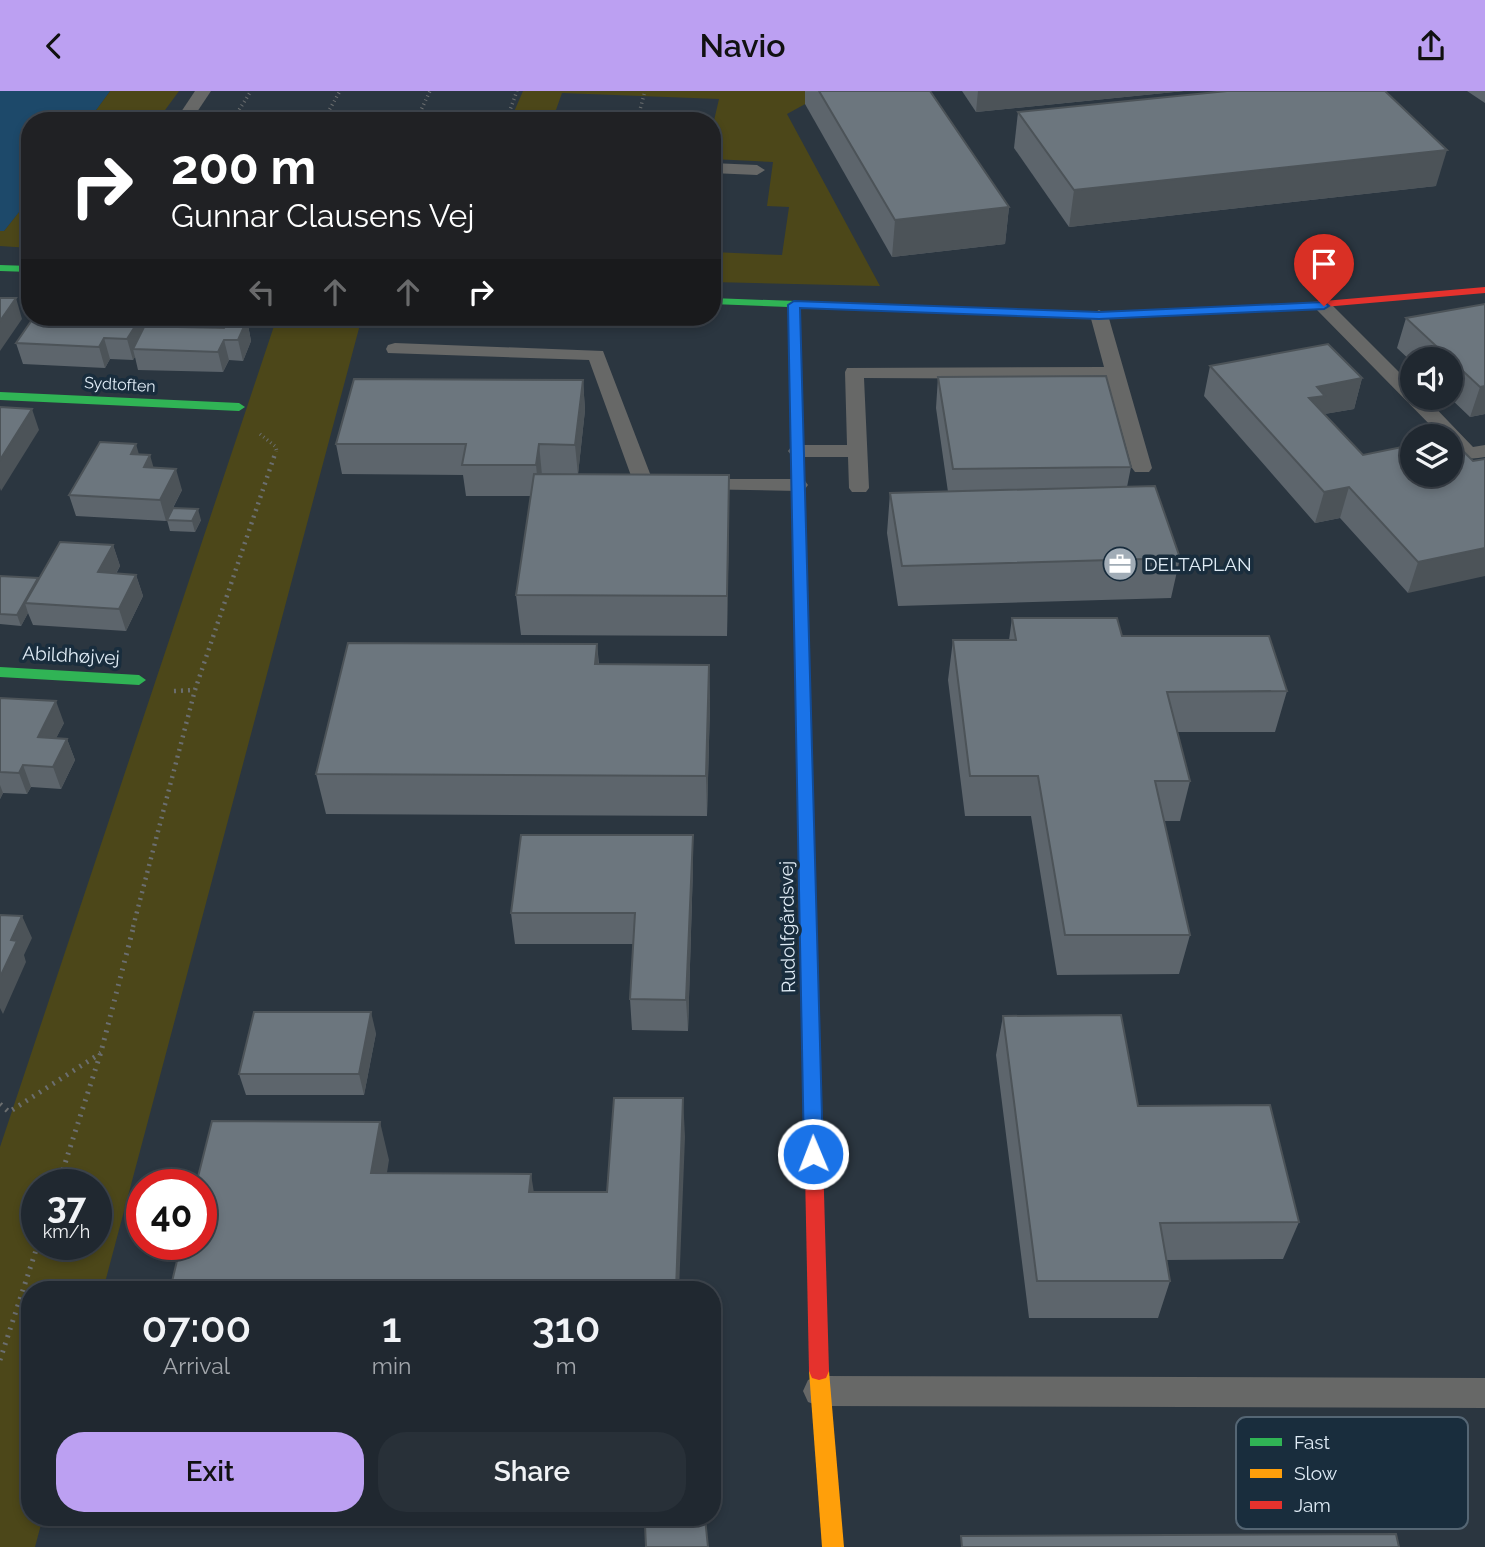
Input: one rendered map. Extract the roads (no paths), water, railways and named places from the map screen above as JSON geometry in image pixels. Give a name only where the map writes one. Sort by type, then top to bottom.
[{"type":"street","points":[[0,268],[21,269]]},
{"type":"street","points":[[721,301],[1099,315],[1324,306],[1485,289]]},
{"type":"street","name":"Rudolfgårdsvej","points":[[794,305],[819,1391],[833,1547]]},
{"type":"street","name":"Sydtoften","points":[[0,396],[239,407]]},
{"type":"street","name":"Abildhøjvej","points":[[0,672],[139,680]]},
{"type":"lane","points":[[189,112],[203,91]]},
{"type":"lane","points":[[721,168],[757,170]]},
{"type":"lane","points":[[1324,306],[1400,383]]},
{"type":"lane","points":[[1099,315],[1142,468]]},
{"type":"lane","points":[[395,349],[596,355],[644,484]]},
{"type":"lane","points":[[859,488],[854,372],[1115,373]]},
{"type":"lane","points":[[1427,410],[1469,454],[1485,450]]},
{"type":"lane","points":[[798,451],[858,451]]},
{"type":"lane","points":[[617,484],[798,485]]},
{"type":"lane","points":[[819,1391],[1485,1393]]},
{"type":"water","points":[[0,91],[110,91],[95,112],[21,112],[21,209],[4,231],[0,231]]},
{"type":"place","name":"DELTAPLAN","points":[[1120,564]]}]
